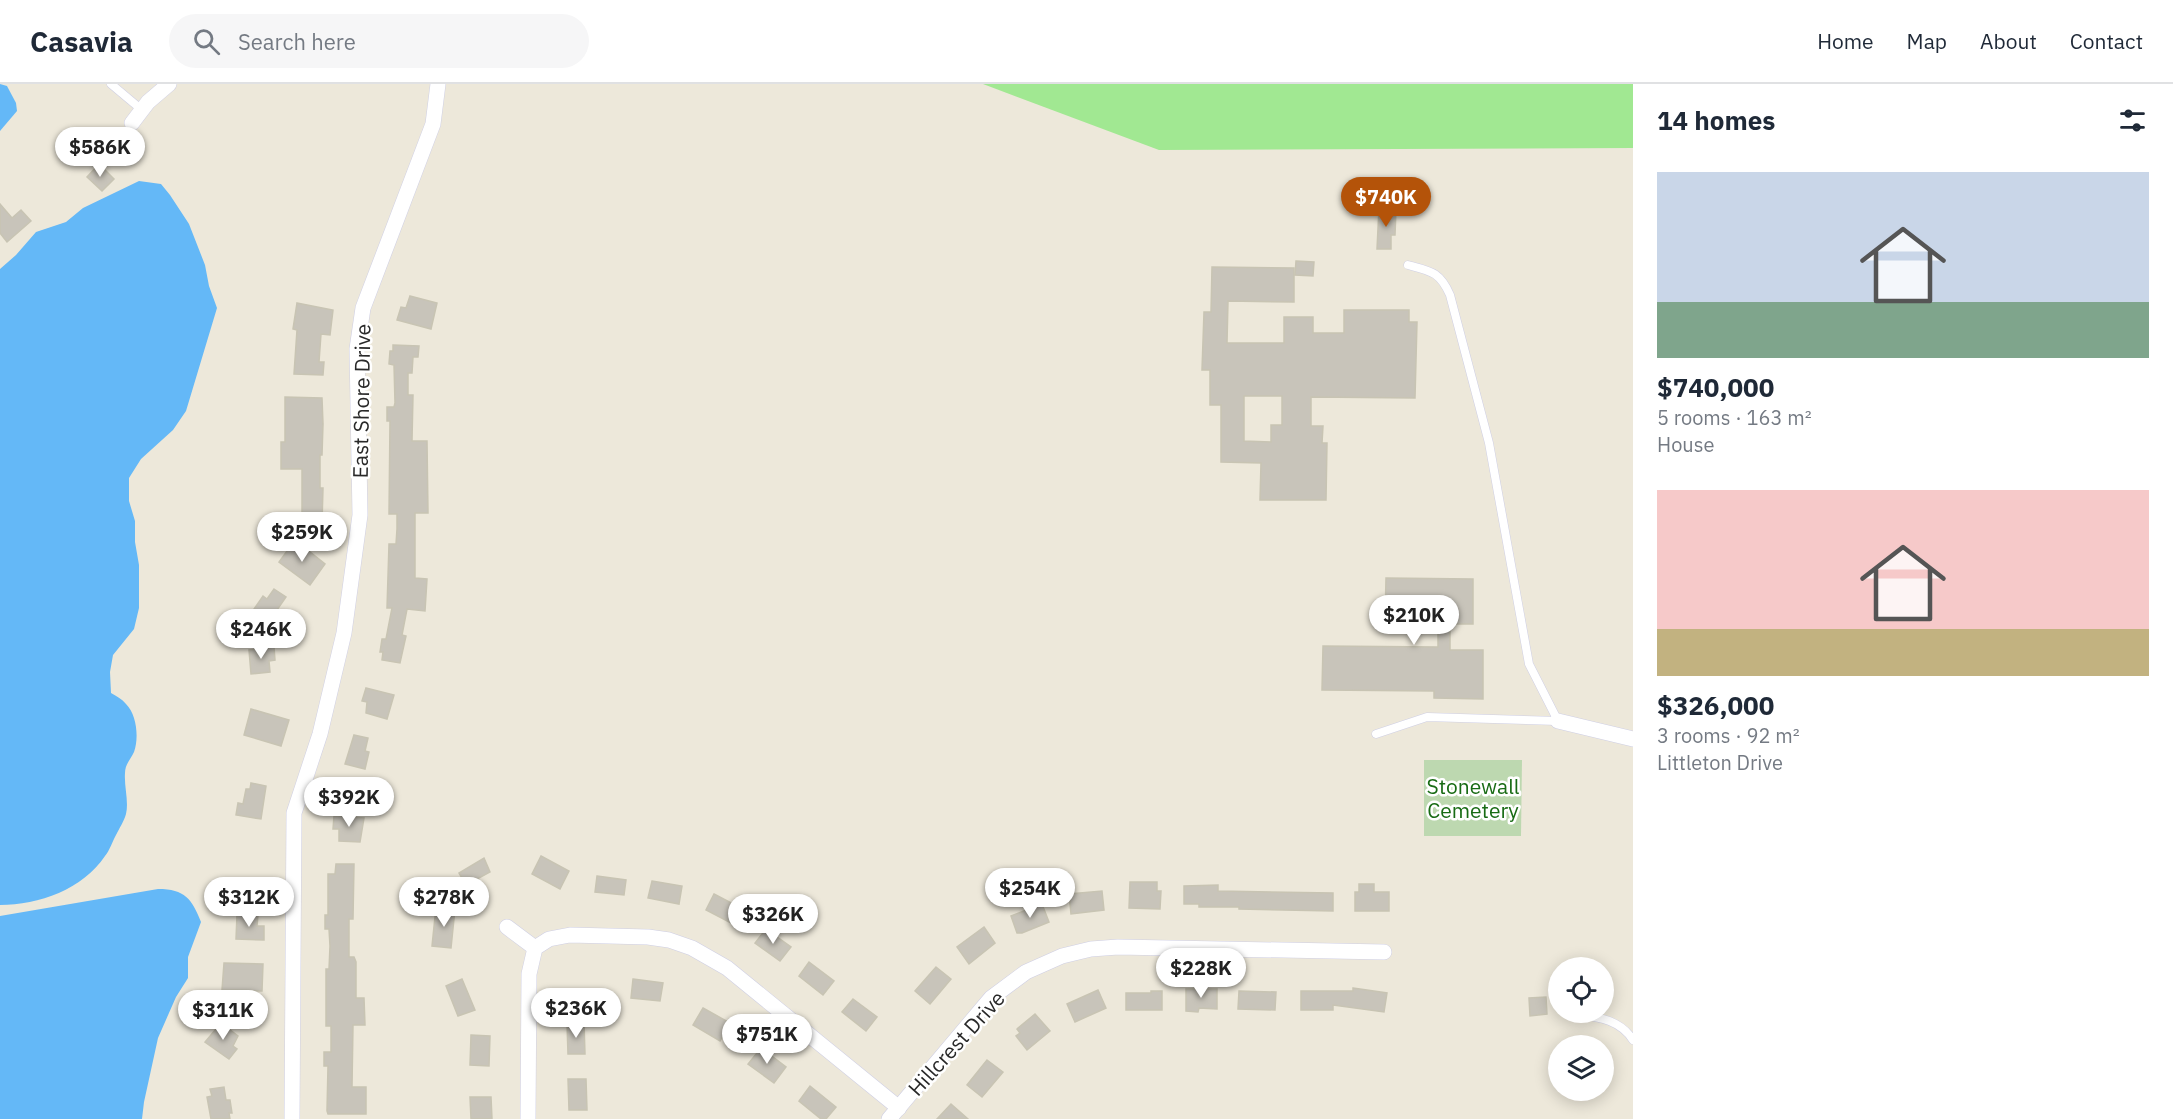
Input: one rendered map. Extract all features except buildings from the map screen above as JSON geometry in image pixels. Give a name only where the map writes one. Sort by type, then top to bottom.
[{"type":"street","points":[[132,123],[169,84]]},
{"type":"street","name":"East Shore Drive","points":[[292,1119],[294,813],[320,734],[344,633],[360,515],[357,349],[363,308],[433,124],[438,84]]},
{"type":"street","points":[[1558,721],[1633,739]]},
{"type":"street","points":[[507,927],[535,948]]},
{"type":"street","points":[[528,1119],[529,974],[535,948],[549,939],[570,934],[648,937],[669,940],[692,948],[727,969],[894,1113]]},
{"type":"street","name":"Hillcrest Drive","points":[[894,1113],[991,998],[1026,972],[1062,956],[1118,947],[1383,952]]},
{"type":"lane","points":[[111,84],[142,110]]},
{"type":"lane","points":[[1376,734],[1427,717],[1558,721],[1529,664],[1489,443],[1450,295],[1444,281],[1428,270],[1408,265]]},
{"type":"lane","points":[[1613,1023],[1628,1032],[1633,1040]]},
{"type":"green space","points":[[983,84],[1633,84],[1633,148],[1159,150]]},
{"type":"green space","name":"Stonewall Cemetery","points":[[1424,760],[1522,760],[1521,836],[1424,836]]},
{"type":"water","points":[[0,84],[7,86],[16,103],[17,111],[0,131]]},
{"type":"water","points":[[139,181],[161,184],[189,224],[205,265],[217,308],[186,411],[173,430],[141,459],[129,478],[129,501],[135,521],[135,542],[139,565],[139,608],[134,629],[113,655],[110,672],[111,693],[130,709],[137,734],[134,752],[125,770],[126,814],[107,854],[85,878],[45,898],[0,905],[0,269],[36,232],[66,222],[83,208]]},
{"type":"water","points":[[158,889],[181,893],[191,901],[201,922],[188,957],[188,978],[176,997],[158,1038],[142,1119],[0,1119],[0,916]]}]
